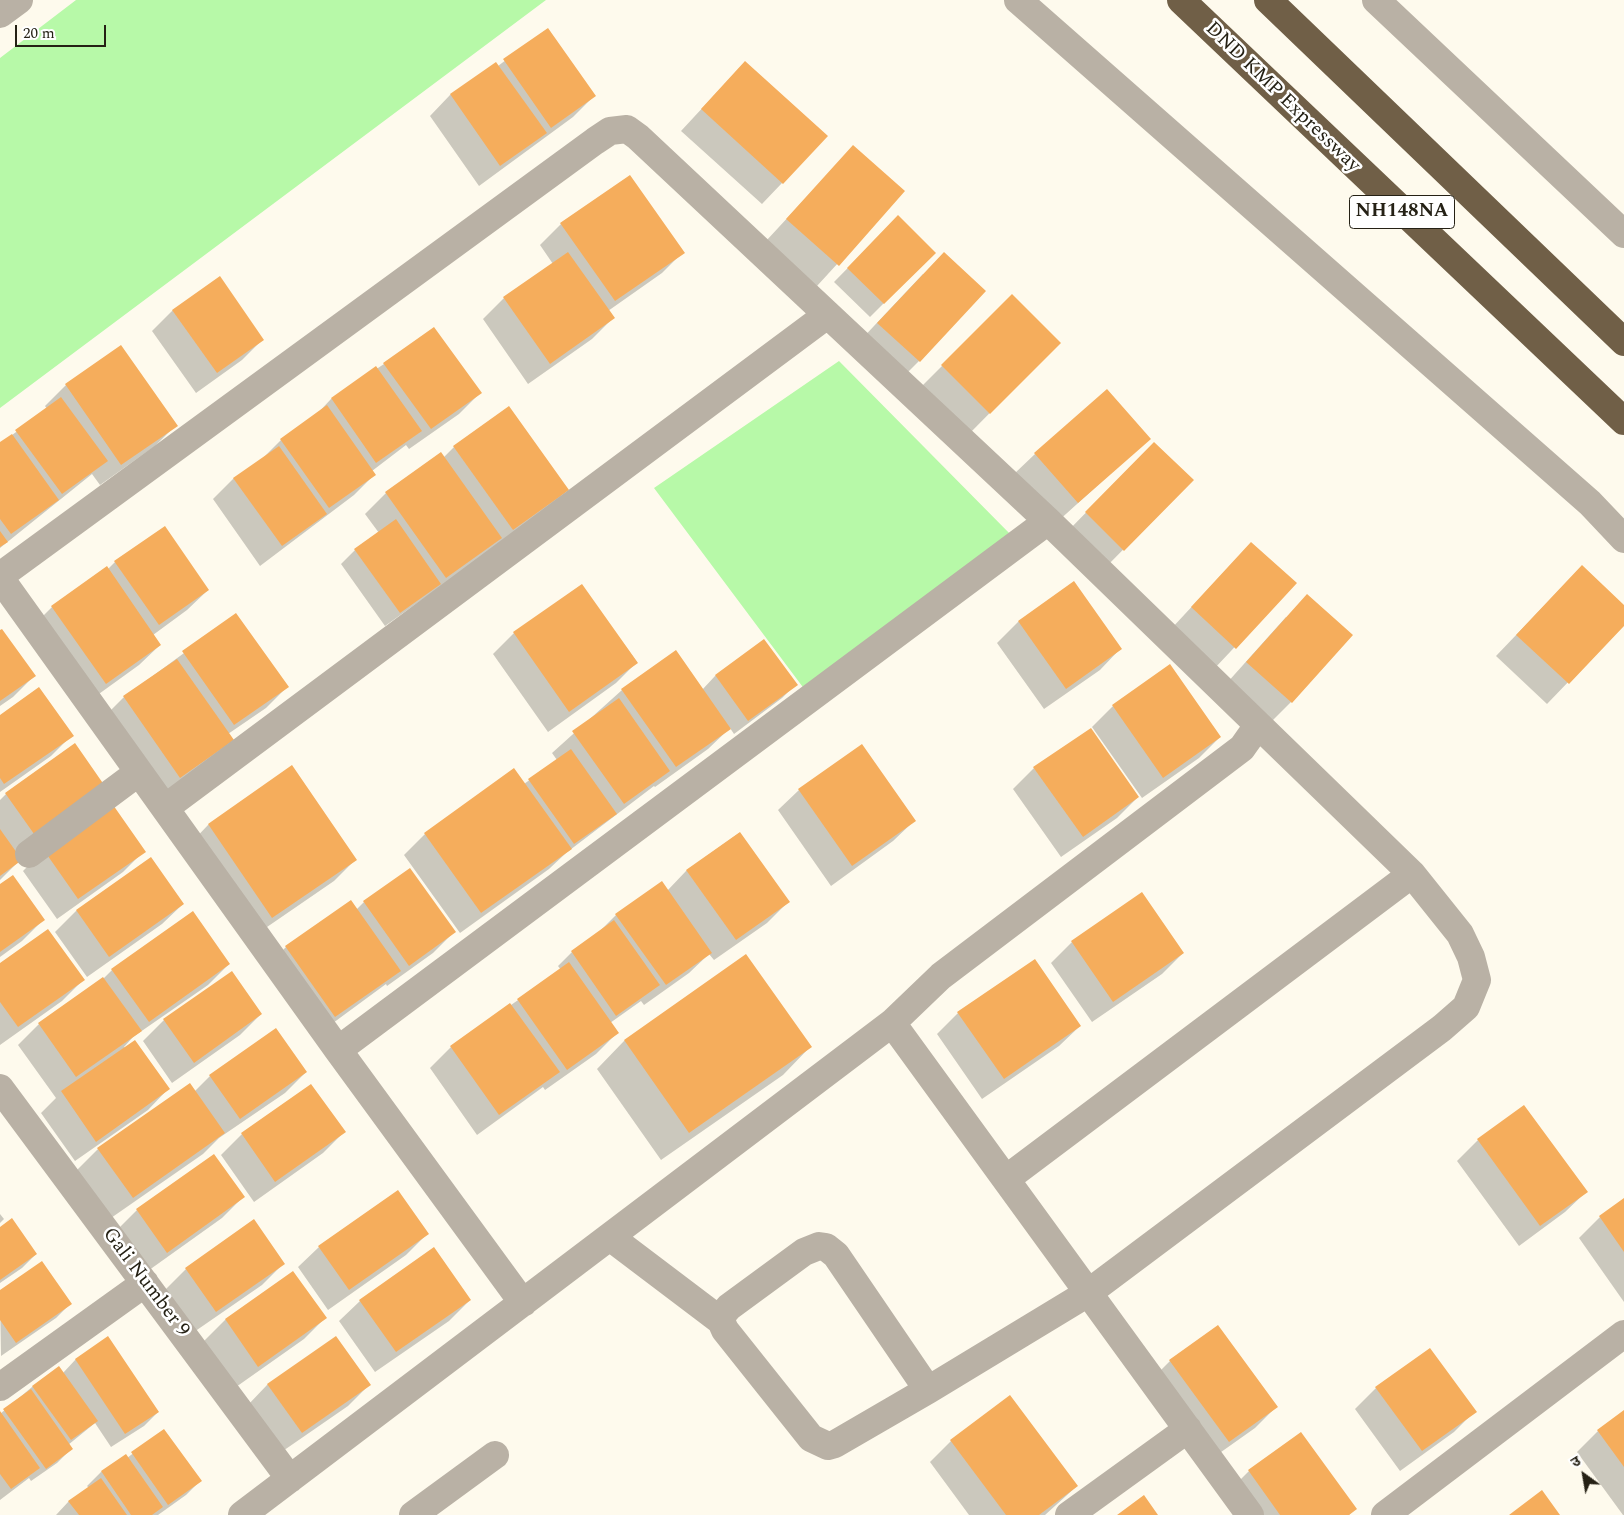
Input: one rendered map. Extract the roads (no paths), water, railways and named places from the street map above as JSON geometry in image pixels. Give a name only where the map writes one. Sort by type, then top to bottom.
[{"type":"highway","name":"DND KMP Expressway","points":[[1181,0],[1624,422]]},
{"type":"highway","name":"NH148NA","points":[[1268,0],[1624,342]]},
{"type":"street","points":[[0,14],[19,0]]},
{"type":"street","points":[[1018,0],[1583,496],[1624,539]]},
{"type":"street","points":[[1376,0],[1624,234]]},
{"type":"street","points":[[523,1303],[338,1050],[0,577],[610,131],[627,129],[638,136],[1048,521],[1412,874],[1460,934],[1471,957],[1477,980],[1466,1007],[1442,1028],[1088,1293],[835,1444],[828,1446],[819,1444],[811,1438],[725,1330],[722,1321],[610,1237]]},
{"type":"street","points":[[165,808],[827,315]]},
{"type":"street","points":[[338,1050],[1048,521]]},
{"type":"street","points":[[242,1515],[892,1023],[941,976],[1242,748],[1254,731],[1254,722]]},
{"type":"street","points":[[29,854],[139,772]]},
{"type":"street","points":[[1006,1179],[1412,874]]},
{"type":"street","points":[[892,1023],[1250,1515]]},
{"type":"street","name":"Gali Number 9","points":[[0,1088],[290,1479]]},
{"type":"street","points":[[722,1321],[729,1307],[804,1252],[819,1246],[826,1247],[836,1255],[928,1390]]},
{"type":"street","points":[[0,1387],[145,1283]]},
{"type":"street","points":[[1385,1515],[1624,1334]]},
{"type":"street","points":[[1069,1515],[1188,1429]]},
{"type":"street","points":[[413,1515],[495,1455]]}]
